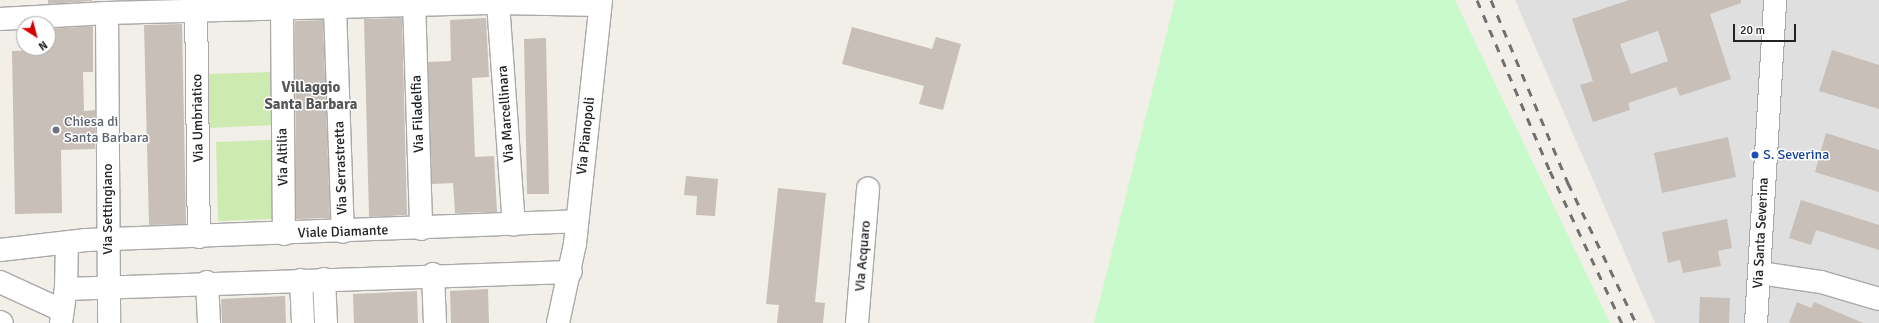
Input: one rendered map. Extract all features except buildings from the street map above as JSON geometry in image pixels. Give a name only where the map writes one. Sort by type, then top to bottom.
[{"type":"street","name":"Via Santa Severina","points":[[1756,323],[1775,0]]},
{"type":"street","points":[[0,19],[107,13],[197,5],[282,9],[336,8],[414,3],[600,3]]},
{"type":"street","name":"Via Filadelfia","points":[[414,3],[421,228]]},
{"type":"street","name":"Via Pianopoli","points":[[558,323],[571,272],[600,3]]},
{"type":"street","name":"Via Marcellinara","points":[[498,4],[514,224]]},
{"type":"street","name":"Via Umbriatico","points":[[197,5],[199,237]]},
{"type":"street","name":"Via Serrastretta","points":[[336,8],[343,232]]},
{"type":"street","name":"Via Altilia","points":[[282,9],[284,234]]},
{"type":"street","name":"Via Settingiano","points":[[107,13],[109,323]]},
{"type":"street","name":"Via Acquaro","points":[[857,323],[868,188]]},
{"type":"street","name":"Viale Diamante","points":[[0,250],[109,240],[343,232],[577,221]]},
{"type":"street","points":[[0,282],[62,317],[66,289],[67,243]]},
{"type":"street","points":[[66,289],[108,286],[433,274],[571,272]]},
{"type":"street","points":[[1760,273],[1821,282],[1879,298]]},
{"type":"street","points":[[433,274],[435,323]]},
{"type":"street","points":[[324,279],[326,323]]},
{"type":"street","points":[[301,280],[303,323]]},
{"type":"street","points":[[207,282],[208,323]]},
{"type":"shaded area","points":[[1515,0],[1879,0],[1879,323],[1655,323]]},
{"type":"green space","points":[[1175,0],[1455,0],[1610,323],[1094,323]]},
{"type":"green space","points":[[272,72],[273,125],[209,128],[207,74]]},
{"type":"green space","points":[[271,140],[273,219],[218,221],[216,142]]},
{"type":"railway","points":[[1477,0],[1550,171],[1622,323]]},
{"type":"railway","points":[[1491,0],[1568,183],[1636,323]]},
{"type":"place","name":"Chiesa di Santa Barbara","points":[[56,130]]},
{"type":"place","name":"S. Severina","points":[[1755,155]]},
{"type":"district","name":"Villaggio Santa Barbara","points":[[311,96]]}]
